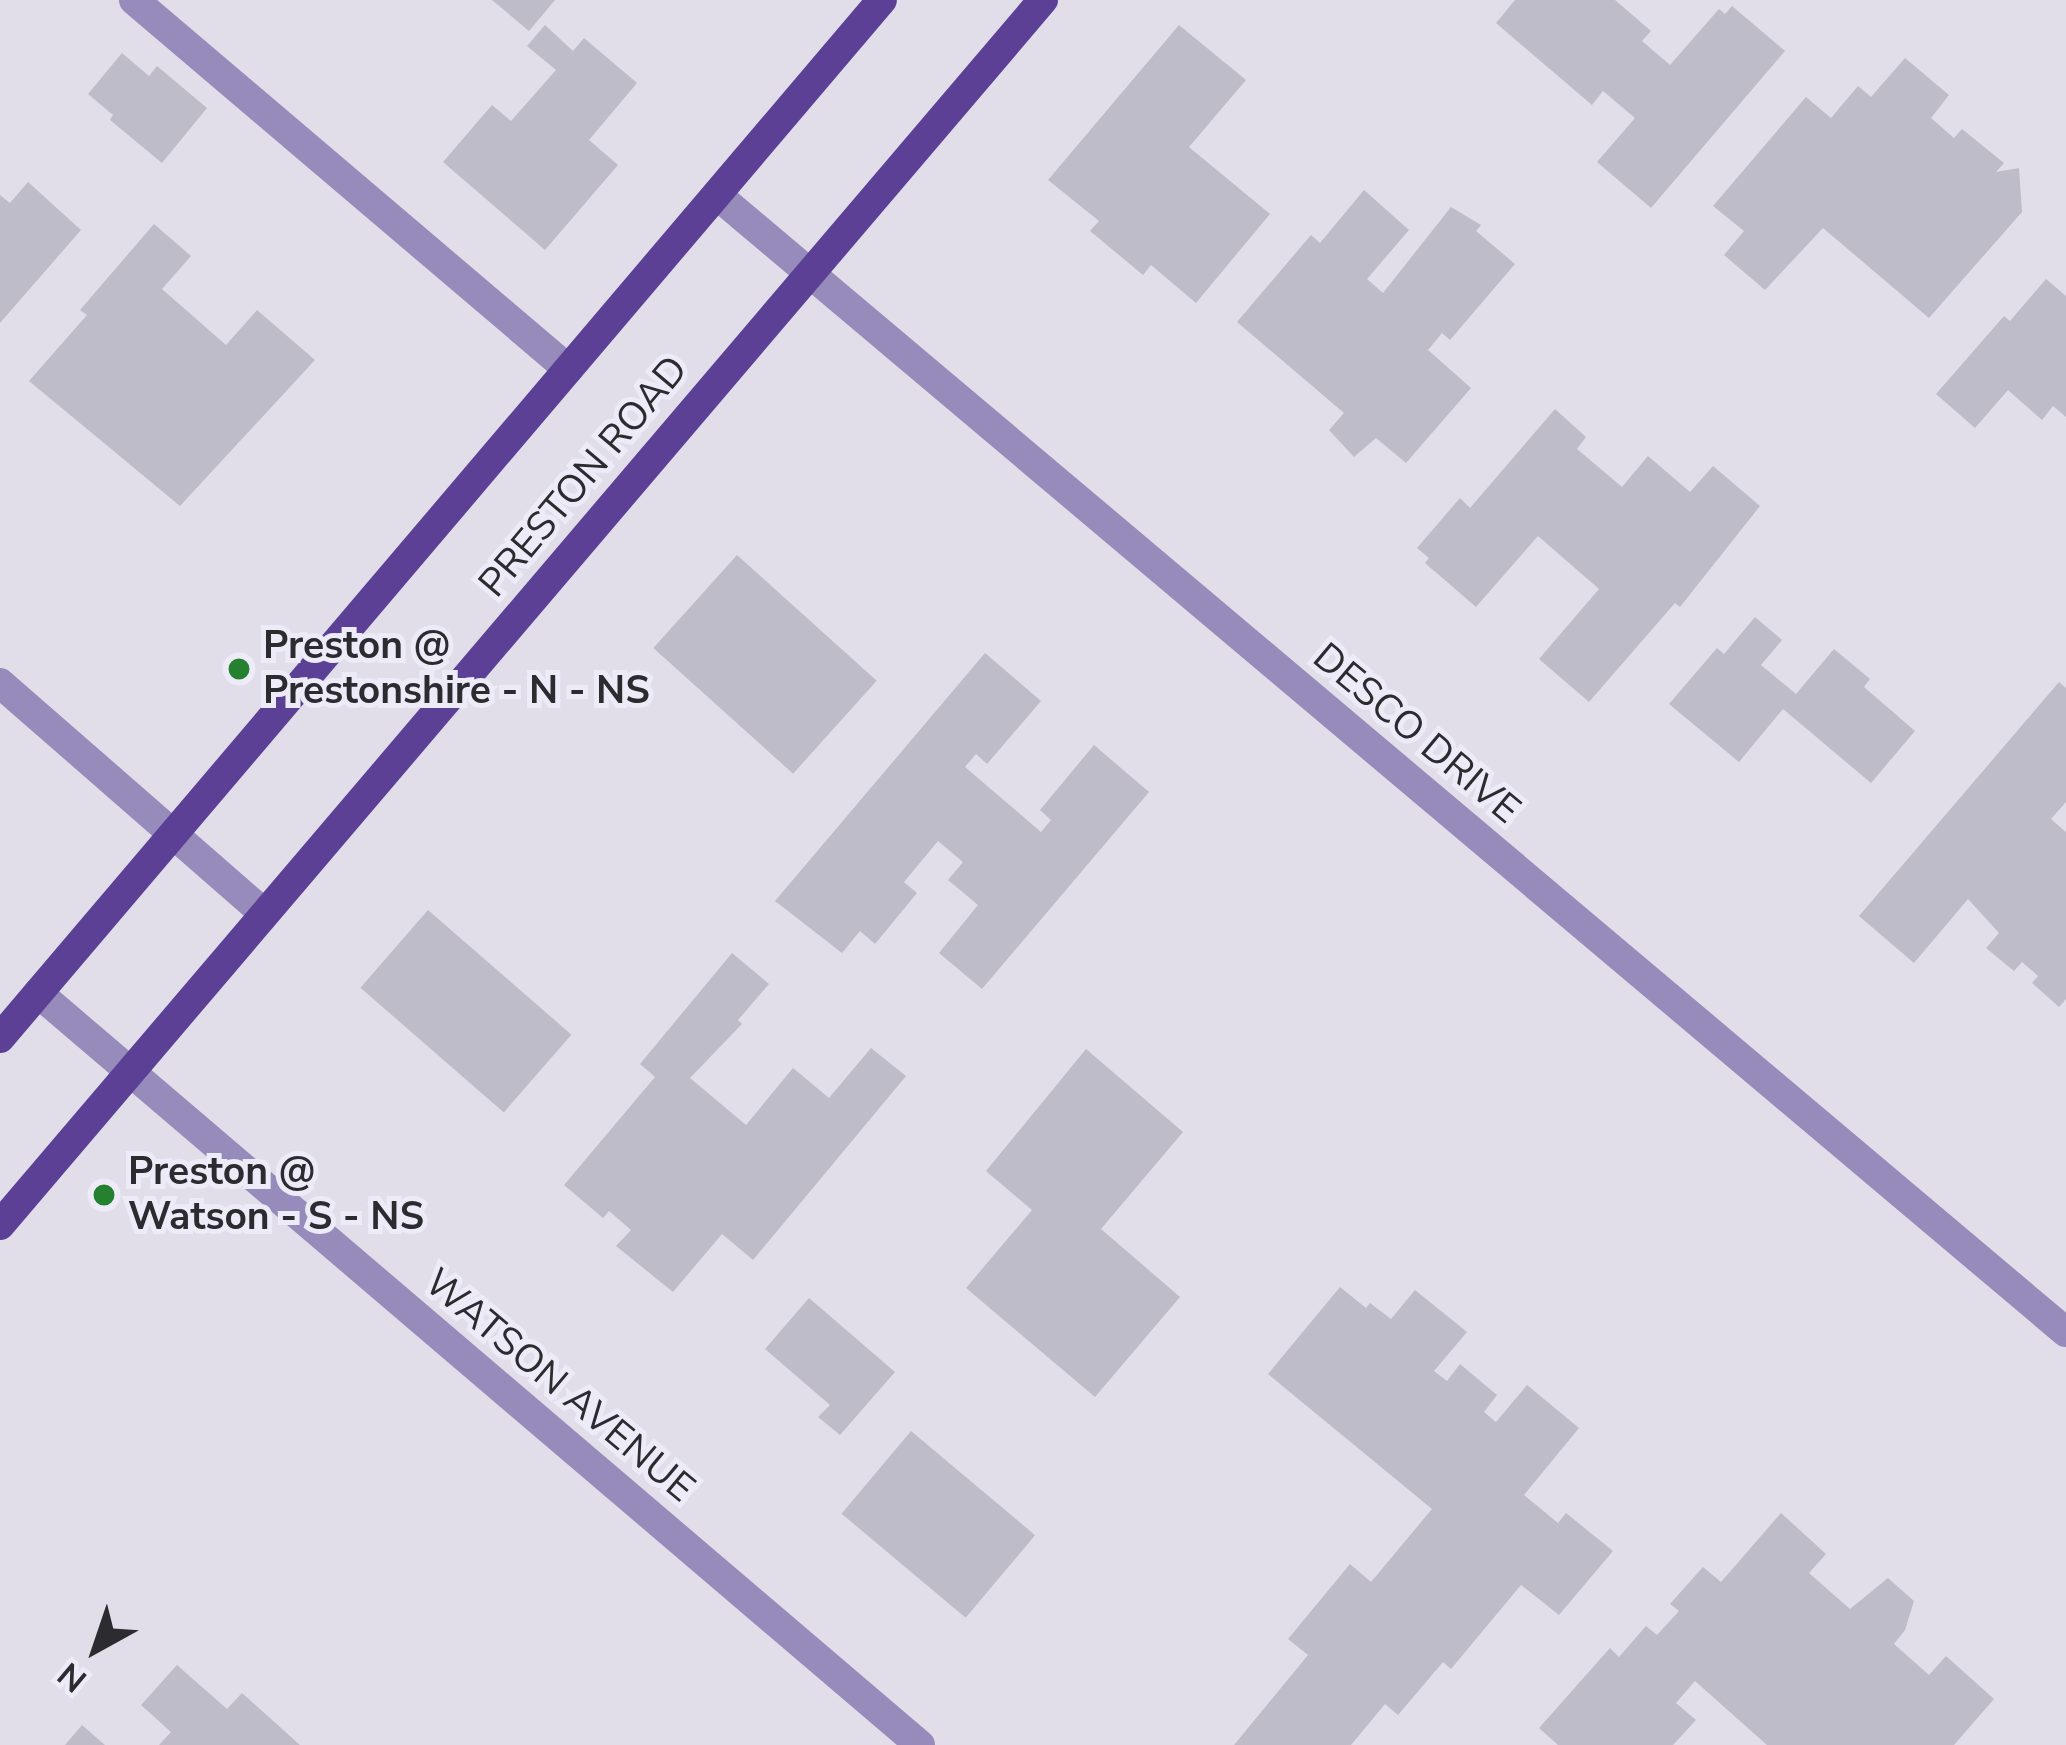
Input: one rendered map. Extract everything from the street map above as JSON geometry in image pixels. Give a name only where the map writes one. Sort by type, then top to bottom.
[{"type":"main road","name":"PRESTON ROAD","points":[[0,1038],[883,0]]},
{"type":"main road","name":"PRESTON ROAD","points":[[0,1226],[1035,3]]},
{"type":"street","points":[[134,0],[568,369]]},
{"type":"street","name":"DESCO DRIVE","points":[[717,195],[2066,1332]]},
{"type":"street","points":[[0,683],[264,913]]},
{"type":"street","name":"WATSON AVENUE","points":[[38,992],[920,1745]]},
{"type":"building","points":[[492,0],[555,0],[529,31]]},
{"type":"building","points":[[1515,0],[1615,0],[1651,31],[1642,41],[1670,65],[1719,9],[1725,14],[1732,6],[1785,51],[1651,208],[1597,162],[1635,118],[1603,91],[1592,105],[1496,23]]},
{"type":"building","points":[[545,25],[573,51],[584,38],[637,83],[589,140],[618,165],[545,250],[443,162],[492,105],[511,121],[556,70],[527,46]]},
{"type":"building","points":[[1179,25],[1246,80],[1189,147],[1270,214],[1196,303],[1151,265],[1143,275],[1090,231],[1099,221],[1048,180]]},
{"type":"building","points":[[122,53],[149,76],[157,66],[207,108],[162,163],[110,120],[113,115],[88,94]]},
{"type":"building","points":[[1905,58],[1949,95],[1931,118],[1954,138],[1962,129],[2004,163],[1996,172],[2019,168],[2022,212],[1929,318],[1823,228],[1765,290],[1724,255],[1744,231],[1713,206],[1806,97],[1831,118],[1858,86],[1871,97]]},
{"type":"building","points":[[28,182],[81,230],[0,323],[0,195],[10,203]]},
{"type":"building","points":[[1364,190],[1409,230],[1367,279],[1383,293],[1451,207],[1481,225],[1476,231],[1515,264],[1450,340],[1442,333],[1428,350],[1471,388],[1406,463],[1376,438],[1354,457],[1329,430],[1344,413],[1237,322],[1311,235],[1320,243]]},
{"type":"building","points":[[154,224],[191,256],[162,289],[226,345],[257,310],[315,360],[180,506],[29,381],[87,315],[80,310]]},
{"type":"building","points":[[2046,279],[2066,296],[2066,417],[2053,406],[2042,420],[2008,390],[1975,428],[1936,394],[2004,316],[2010,321]]},
{"type":"building","points":[[1555,409],[1586,437],[1577,449],[1622,487],[1648,456],[1690,492],[1713,466],[1760,506],[1680,607],[1675,603],[1589,702],[1539,659],[1599,589],[1538,536],[1476,607],[1425,563],[1429,558],[1417,548],[1460,498],[1470,508]]},
{"type":"building","points":[[737,555],[877,681],[793,774],[653,648]]},
{"type":"building","points":[[1755,617],[1782,640],[1761,665],[1796,694],[1834,649],[1870,679],[1864,687],[1915,731],[1871,783],[1783,709],[1739,762],[1669,704],[1717,648],[1724,654]]},
{"type":"building","points":[[985,653],[1041,701],[987,764],[976,754],[965,767],[1041,832],[1051,820],[1040,810],[1094,745],[1149,792],[982,989],[939,953],[978,905],[948,880],[963,862],[938,841],[904,882],[917,893],[875,944],[860,931],[842,953],[775,901]]},
{"type":"building","points":[[2059,682],[2066,688],[2066,802],[2051,819],[2066,832],[2066,999],[2059,1007],[2032,983],[2038,976],[2022,962],[2014,971],[1986,948],[1999,933],[1968,899],[1914,963],[1859,916]]},
{"type":"building","points":[[428,910],[571,1035],[504,1112],[360,988]]},
{"type":"building","points":[[732,953],[769,984],[738,1020],[742,1024],[690,1078],[746,1125],[793,1068],[829,1098],[871,1048],[906,1076],[753,1260],[722,1234],[673,1292],[616,1246],[631,1230],[609,1211],[603,1218],[564,1185],[655,1077],[640,1064]]},
{"type":"building","points":[[1086,1049],[1183,1132],[1101,1229],[1180,1297],[1095,1397],[966,1288],[1032,1210],[986,1171]]},
{"type":"building","points":[[1340,1287],[1366,1308],[1370,1303],[1391,1319],[1415,1290],[1467,1332],[1434,1371],[1447,1381],[1460,1364],[1497,1395],[1484,1412],[1496,1422],[1527,1385],[1579,1428],[1524,1495],[1558,1523],[1566,1513],[1613,1551],[1559,1615],[1521,1585],[1451,1669],[1443,1662],[1398,1715],[1385,1704],[1351,1745],[1234,1745],[1308,1655],[1288,1639],[1350,1564],[1371,1582],[1432,1509],[1268,1374]]},
{"type":"building","points":[[809,1298],[895,1372],[840,1435],[818,1417],[830,1405],[765,1349]]},
{"type":"building","points":[[911,1431],[1035,1535],[966,1618],[842,1514]]},
{"type":"building","points":[[1781,1513],[1826,1554],[1809,1573],[1850,1609],[1888,1578],[1914,1601],[1905,1630],[1894,1644],[1929,1675],[1946,1656],[1994,1699],[1954,1745],[1767,1745],[1695,1681],[1676,1703],[1696,1720],[1673,1745],[1558,1745],[1539,1728],[1610,1648],[1619,1657],[1646,1626],[1657,1635],[1679,1611],[1670,1604],[1703,1567],[1721,1582]]},
{"type":"building","points":[[177,1665],[227,1709],[242,1693],[300,1745],[159,1745],[171,1732],[141,1705]]},
{"type":"building","points":[[82,1725],[105,1745],[65,1745]]},
{"type":"place","name":"Preston @ Prestonshire - N - NS","points":[[239,669]]},
{"type":"place","name":"Preston @ Watson - S - NS","points":[[104,1195]]}]
